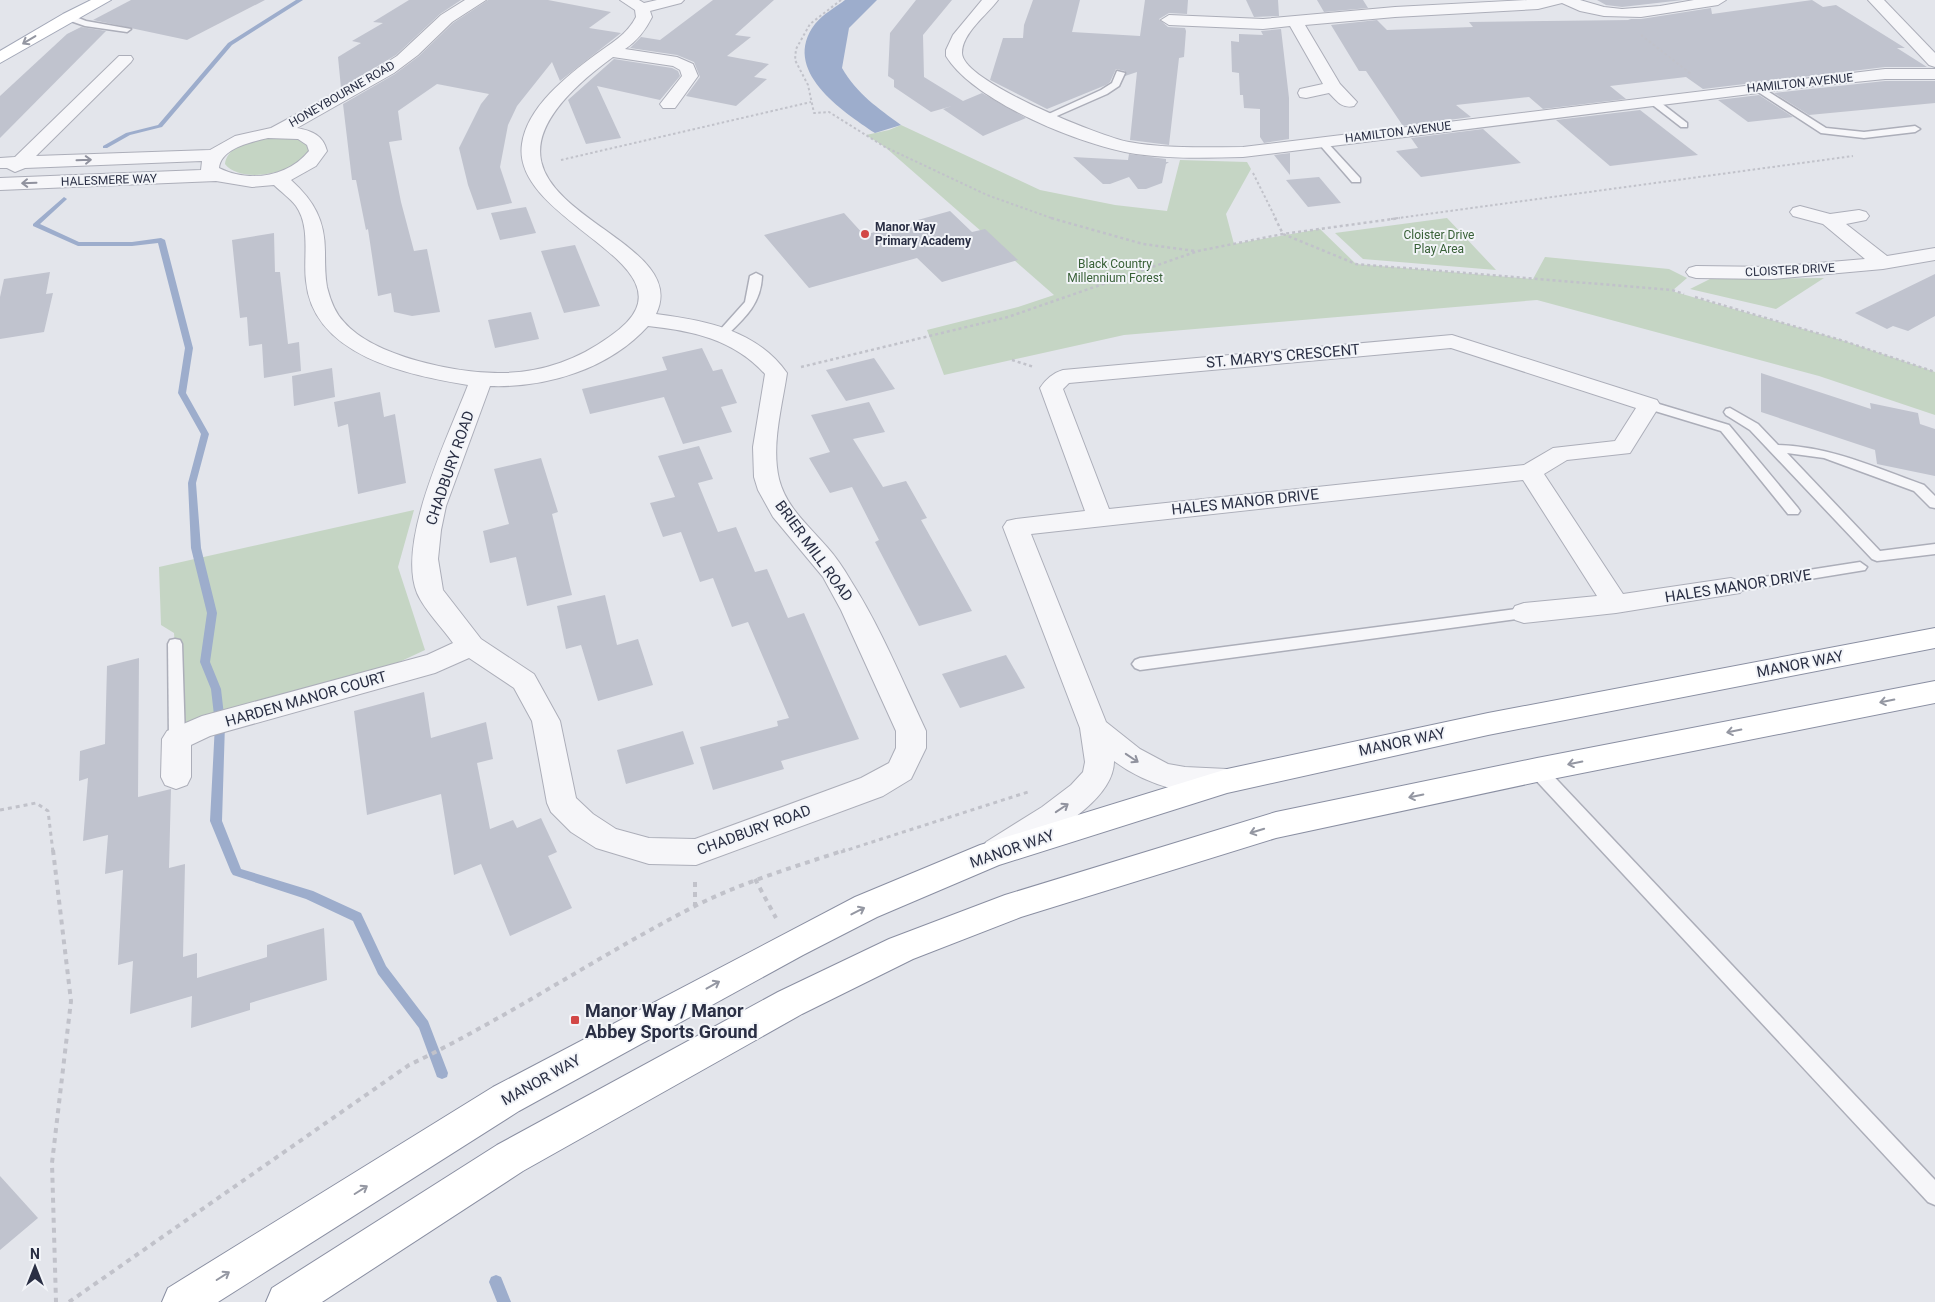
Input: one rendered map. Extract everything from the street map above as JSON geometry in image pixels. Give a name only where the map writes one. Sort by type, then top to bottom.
[{"type":"main road","points":[[44,19],[70,0]]},
{"type":"main road","points":[[7,36],[81,0]]},
{"type":"main road","points":[[0,58],[68,17],[103,0]]},
{"type":"main road","name":"MANOR WAY","points":[[182,1302],[506,1099],[784,948],[866,907],[991,854],[1227,780],[1488,724],[1935,638]]},
{"type":"main road","points":[[286,1302],[510,1158],[790,1003],[901,949],[1016,906],[1276,825],[1537,770],[1935,692]]},
{"type":"street","name":"HONEYBOURNE ROAD","points":[[276,132],[357,88],[405,57],[453,11],[478,0]]},
{"type":"street","points":[[217,175],[210,170],[216,155],[238,141],[276,132],[294,133],[313,138],[318,144],[318,151],[306,165],[278,178],[308,209],[316,236],[316,284],[329,316],[339,330],[355,342],[404,365],[452,377],[481,380],[525,378],[570,367],[612,347],[644,319],[650,295],[641,268],[575,217],[543,188],[533,167],[530,145],[540,120],[574,78],[632,36],[644,17],[635,4],[676,0]]},
{"type":"street","name":"HAMILTON AVENUE","points":[[990,0],[969,24],[956,45],[954,55],[961,69],[991,90],[1093,138],[1148,150],[1243,152],[1758,88],[1885,74],[1935,74]]},
{"type":"street","points":[[1169,20],[1229,23],[1295,22],[1395,12],[1538,4],[1557,0]]},
{"type":"street","points":[[1567,0],[1581,8],[1614,15],[1638,14],[1718,0]]},
{"type":"street","points":[[1876,0],[1935,62]]},
{"type":"street","points":[[1224,7],[1229,23]]},
{"type":"street","points":[[1295,22],[1332,87],[1348,102]]},
{"type":"street","points":[[609,52],[676,62],[687,67],[690,76],[668,104]]},
{"type":"street","points":[[0,179],[21,162],[125,59]]},
{"type":"street","points":[[1306,92],[1332,87]]},
{"type":"street","name":"HALESMERE WAY","points":[[0,163],[216,155]]},
{"type":"street","name":"HALESMERE WAY","points":[[0,184],[217,175],[244,180],[278,178]]},
{"type":"street","points":[[1800,212],[1830,220],[1859,216]]},
{"type":"street","points":[[1830,220],[1883,263]]},
{"type":"street","name":"CLOISTER DRIVE","points":[[1696,272],[1772,273],[1883,263],[1935,254]]},
{"type":"street","points":[[644,319],[687,324],[723,333],[757,352],[776,373]]},
{"type":"street","name":"ST. MARY'S CRESCENT","points":[[1100,518],[1051,388],[1063,377],[1452,341],[1649,406]]},
{"type":"street","name":"BRIER MILL ROAD","points":[[776,373],[764,449],[770,490],[786,515],[830,568],[853,604],[911,731],[911,748]]},
{"type":"street","name":"CHADBURY ROAD","points":[[481,380],[434,506],[428,530],[425,559],[430,592],[471,646],[524,681],[546,721],[555,777],[562,803],[582,823],[607,839],[649,851],[696,852],[872,787],[900,771],[911,748]]},
{"type":"street","points":[[1616,604],[1530,472],[1561,453],[1622,448],[1649,406]]},
{"type":"street","name":"HALES MANOR DRIVE","points":[[991,854],[1074,800],[1092,784],[1098,774],[1100,760],[1094,728],[1016,528],[1530,472]]},
{"type":"street","name":"HALES MANOR DRIVE","points":[[1524,613],[1616,604],[1731,587]]},
{"type":"street","name":"HARDEN MANOR COURT","points":[[177,740],[202,727],[238,719],[435,663],[471,646]]},
{"type":"street","name":"HALES MANOR DRIVE","points":[[1094,728],[1137,762],[1158,772],[1173,777],[1227,780]]},
{"type":"street","points":[[176,777],[177,740]]},
{"type":"lane","points":[[68,17],[85,23],[126,29]]},
{"type":"lane","points":[[1047,117],[1104,92],[1116,84],[1120,73]]},
{"type":"lane","points":[[1758,88],[1824,131],[1864,136],[1915,129]]},
{"type":"lane","points":[[1653,101],[1684,125]]},
{"type":"lane","points":[[1322,142],[1356,180]]},
{"type":"lane","points":[[723,333],[752,304],[757,290],[756,276]]},
{"type":"lane","name":"ST. MARY'S CRESCENT","points":[[1649,406],[1726,428],[1793,511]]},
{"type":"lane","points":[[1730,412],[1754,427],[1877,556],[1935,549]]},
{"type":"lane","points":[[1776,449],[1806,450],[1827,454],[1919,488],[1935,504]]},
{"type":"lane","name":"HALES MANOR DRIVE","points":[[1731,587],[1860,567]]},
{"type":"lane","name":"HALES MANOR DRIVE","points":[[1140,664],[1524,613]]},
{"type":"lane","points":[[1901,645],[1935,633]]},
{"type":"lane","points":[[175,644],[177,740]]},
{"type":"lane","points":[[1537,770],[1935,1195]]},
{"type":"path","points":[[841,0],[810,24],[796,49],[795,60],[808,85],[814,113],[830,112],[885,147],[988,195],[1082,228],[1143,244],[1198,251]]},
{"type":"path","points":[[1614,15],[1716,93]]},
{"type":"path","points":[[533,167],[812,102]]},
{"type":"path","points":[[1243,152],[1283,234],[1356,264],[1672,290],[1844,341],[1935,372]]},
{"type":"path","points":[[776,373],[1008,317],[1198,251],[1283,234],[1857,156]]},
{"type":"path","points":[[69,1302],[409,1065],[461,1040],[695,906],[755,879],[1035,790]]},
{"type":"path","points":[[0,810],[36,803],[48,811],[71,1001],[52,1163],[56,1302]]},
{"type":"path","points":[[755,879],[778,921]]},
{"type":"green space","name":"Black Country Millennium Forest","points":[[901,125],[1040,190],[1115,205],[1167,211],[1180,160],[1247,162],[1251,169],[1226,214],[1234,244],[1320,229],[1356,264],[1533,279],[1545,257],[1669,269],[1687,278],[1672,291],[1844,341],[1935,372],[1935,415],[1819,376],[1537,300],[1124,335],[944,375],[927,330],[1018,307],[1054,295],[885,147],[866,135],[889,130]]},
{"type":"green space","points":[[279,137],[300,140],[309,150],[294,165],[270,174],[244,174],[233,170],[225,164],[227,157],[239,146]]},
{"type":"green space","name":"Cloister Drive Play Area","points":[[1447,218],[1496,270],[1363,259],[1335,233]]},
{"type":"green space","points":[[1824,278],[1776,309],[1690,289],[1710,279]]},
{"type":"green space","points":[[414,510],[398,567],[425,650],[395,664],[181,724],[174,633],[161,625],[159,567]]},
{"type":"water","points":[[845,0],[877,0],[849,28],[842,68],[861,93],[901,125],[875,133],[832,101],[810,73],[805,57],[806,41],[818,20]]},
{"type":"building","points":[[131,0],[265,0],[187,40],[93,20]]},
{"type":"building","points":[[409,0],[461,0],[440,14],[396,55],[341,88],[338,57],[361,43],[352,41],[383,23],[373,22]]},
{"type":"building","points":[[488,0],[548,0],[611,12],[589,28],[621,33],[560,81],[552,62],[517,106],[508,125],[500,167],[512,203],[477,210],[468,185],[459,148],[481,104],[489,94],[437,84],[398,111],[402,140],[389,142],[401,202],[414,251],[427,249],[440,312],[412,316],[394,312],[391,293],[378,296],[368,229],[366,230],[356,180],[352,180],[343,104],[395,74],[419,56],[453,23]]},
{"type":"building","points":[[713,0],[774,0],[735,35],[751,37],[727,56],[769,64],[754,77],[767,79],[736,106],[686,96],[700,77],[694,62],[677,55],[630,48],[641,37],[660,40]]},
{"type":"building","points":[[916,0],[952,0],[923,35],[924,77],[963,101],[982,93],[1026,118],[983,136],[943,109],[952,106],[931,112],[894,87],[894,80],[888,76],[890,33]]},
{"type":"building","points":[[1033,0],[1080,0],[1072,32],[1140,36],[1145,0],[1188,0],[1187,14],[1169,13],[1159,19],[1168,27],[1185,28],[1186,31],[1184,57],[1179,58],[1169,145],[1130,140],[1137,72],[1125,76],[1125,71],[1116,69],[1110,82],[1106,85],[1047,109],[990,80],[1003,38],[1023,38],[1024,25]]},
{"type":"building","points":[[1246,0],[1278,0],[1279,16],[1254,17]]},
{"type":"building","points":[[1317,0],[1363,0],[1368,8],[1324,12]]},
{"type":"building","points":[[1597,0],[1683,0],[1622,7],[1606,5]]},
{"type":"building","points":[[1812,0],[1823,7],[1836,5],[1905,48],[1897,48],[1927,67],[1885,67],[1703,89],[1686,77],[1610,86],[1626,99],[1543,109],[1529,97],[1456,105],[1471,117],[1403,126],[1366,71],[1359,71],[1331,25],[1377,20],[1387,30],[1473,27],[1469,22],[1631,20],[1628,19],[1641,19],[1711,8],[1712,14]]},
{"type":"building","points":[[81,27],[106,31],[0,138],[0,96],[67,34]]},
{"type":"building","points":[[1281,29],[1289,98],[1289,139],[1264,143],[1260,137],[1260,109],[1244,108],[1243,95],[1240,95],[1239,73],[1232,72],[1231,41],[1239,42],[1239,34],[1263,35],[1261,31]]},
{"type":"building","points":[[614,59],[672,68],[678,71],[680,76],[660,100],[597,86],[621,138],[586,144],[568,100]]},
{"type":"building","points":[[1885,81],[1935,81],[1935,103],[1809,115],[1774,93]]},
{"type":"building","points":[[1759,95],[1793,117],[1748,122],[1718,100]]},
{"type":"building","points":[[1640,110],[1698,155],[1610,166],[1556,120]]},
{"type":"building","points":[[1483,129],[1521,163],[1421,177],[1396,151],[1418,148],[1411,138]]},
{"type":"building","points":[[1290,153],[1290,175],[1274,155]]},
{"type":"building","points":[[1129,154],[1166,159],[1166,162],[1169,162],[1166,164],[1162,183],[1146,189],[1138,189],[1129,177],[1110,184],[1103,184],[1073,157],[1128,160]]},
{"type":"building","points":[[1319,177],[1341,203],[1308,207],[1286,180]]},
{"type":"building","points":[[526,207],[536,233],[500,240],[491,213]]},
{"type":"building","points":[[950,211],[972,232],[985,229],[1018,260],[942,282],[917,258],[809,288],[764,235],[844,213],[864,235]]},
{"type":"building","points":[[274,233],[275,272],[280,272],[288,344],[299,342],[301,371],[264,378],[262,344],[249,346],[247,317],[240,318],[232,240]]},
{"type":"building","points":[[575,245],[600,306],[564,313],[541,251]]},
{"type":"building","points":[[50,272],[46,294],[53,293],[44,332],[0,339],[0,297],[4,279]]},
{"type":"building","points":[[1935,274],[1935,316],[1908,331],[1893,326],[1887,329],[1855,313]]},
{"type":"building","points":[[531,312],[539,339],[495,348],[488,320]]},
{"type":"building","points":[[702,348],[713,371],[722,369],[737,403],[721,407],[732,432],[683,444],[664,397],[590,414],[582,389],[667,370],[662,357]]},
{"type":"building","points":[[874,358],[895,389],[846,401],[826,370]]},
{"type":"building","points":[[332,368],[335,397],[294,406],[292,376]]},
{"type":"building","points":[[1761,373],[1871,409],[1870,403],[1918,413],[1920,424],[1935,429],[1935,476],[1877,464],[1875,450],[1761,412]]},
{"type":"building","points":[[380,392],[384,417],[395,414],[406,483],[358,494],[348,424],[338,427],[334,402]]},
{"type":"building","points":[[869,402],[885,432],[853,439],[883,487],[906,481],[927,518],[921,520],[972,611],[919,626],[875,542],[879,540],[852,487],[830,493],[809,458],[830,452],[811,415]]},
{"type":"building","points":[[699,446],[713,479],[698,483],[718,532],[736,527],[755,572],[767,569],[788,618],[804,613],[859,739],[781,761],[784,769],[713,790],[700,747],[778,726],[777,721],[789,718],[748,622],[732,627],[713,578],[700,582],[681,532],[663,537],[650,503],[675,497],[658,456]]},
{"type":"building","points":[[541,458],[558,512],[552,514],[572,595],[527,606],[516,557],[490,563],[483,531],[509,524],[494,469]]},
{"type":"building","points":[[605,595],[617,645],[638,639],[653,685],[598,701],[581,645],[566,649],[557,606]]},
{"type":"building","points":[[1006,655],[1025,688],[960,708],[942,674]]},
{"type":"building","points":[[139,658],[138,797],[171,789],[169,868],[185,864],[183,957],[197,953],[197,978],[267,957],[267,945],[324,928],[327,980],[250,1003],[250,1010],[191,1028],[192,996],[130,1014],[133,961],[118,965],[123,870],[105,874],[108,835],[83,841],[88,778],[79,781],[80,751],[105,744],[107,666]]},
{"type":"building","points":[[424,692],[431,738],[486,722],[493,759],[477,763],[490,829],[513,820],[517,828],[541,818],[557,852],[548,856],[572,908],[510,936],[481,864],[454,875],[441,794],[367,815],[354,711]]},
{"type":"building","points":[[683,731],[694,764],[626,784],[617,750]]},
{"type":"building","points":[[0,1176],[38,1218],[0,1250]]},
{"type":"waterway","points":[[105,147],[128,134],[160,126],[230,44],[300,0]]},
{"type":"waterway","points":[[64,199],[35,225],[78,244],[132,244],[161,240],[189,348],[182,393],[205,434],[192,483],[196,548],[212,613],[205,662],[216,689],[220,724],[216,821],[237,872],[309,895],[357,917],[382,970],[424,1025],[442,1073]]},
{"type":"waterway","points":[[496,1282],[504,1302]]},
{"type":"place","name":"Manor Way Primary Academy","points":[[865,234]]},
{"type":"place","name":"Manor Way / Manor Abbey Sports Ground","points":[[575,1020]]}]
